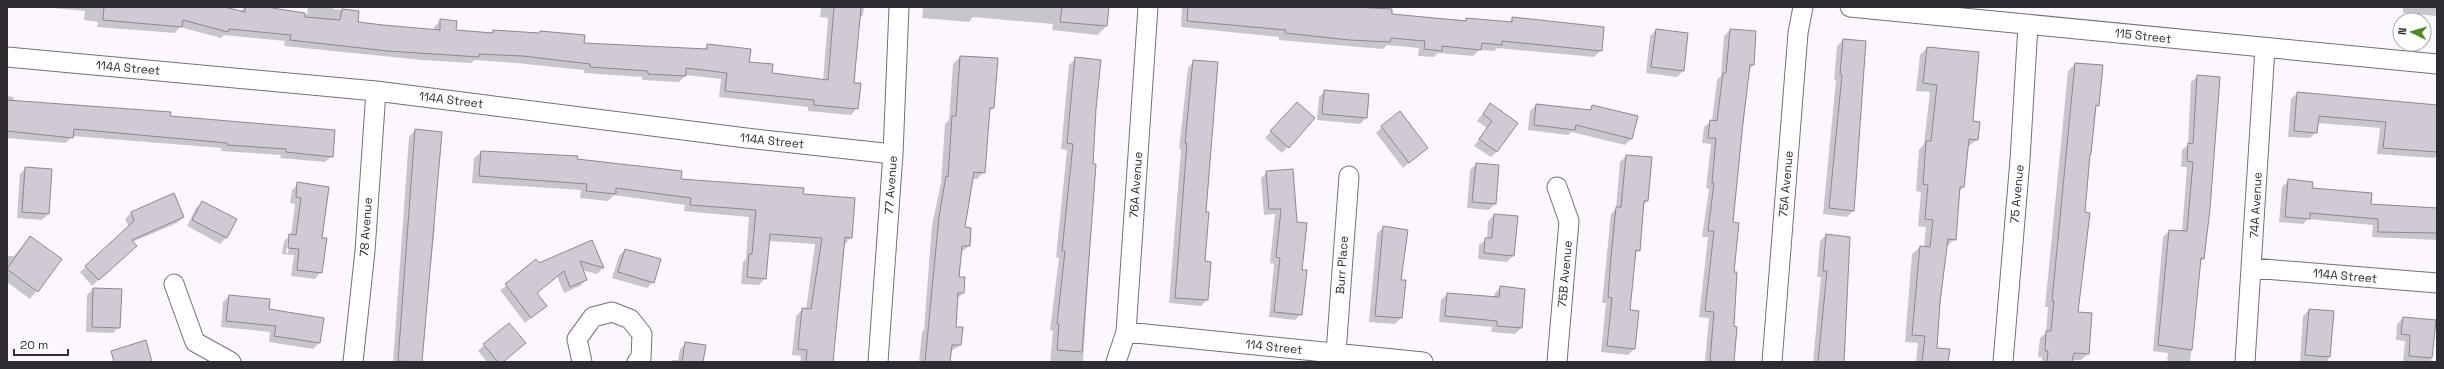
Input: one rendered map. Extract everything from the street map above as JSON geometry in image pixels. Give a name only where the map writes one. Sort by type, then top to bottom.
[{"type":"street","name":"77 Avenue","points":[[878,362],[893,154],[899,7]]},
{"type":"street","name":"76A Avenue","points":[[1116,362],[1126,332],[1148,7]]},
{"type":"street","name":"75A Avenue","points":[[1772,362],[1798,33],[1803,7]]},
{"type":"street","name":"115 Street","points":[[1850,7],[2437,64]]},
{"type":"street","name":"75 Avenue","points":[[2003,362],[2020,160],[2028,25]]},
{"type":"street","name":"74A Avenue","points":[[2245,362],[2265,48]]},
{"type":"street","name":"114A Street","points":[[7,57],[376,91],[746,138],[893,154]]},
{"type":"street","name":"78 Avenue","points":[[353,362],[365,250],[376,91]]},
{"type":"street","name":"Burr Place","points":[[1336,353],[1349,176]]},
{"type":"street","name":"75B Avenue","points":[[1557,188],[1569,220],[1558,362]]},
{"type":"street","name":"114A Street","points":[[2252,268],[2437,283]]},
{"type":"street","points":[[174,284],[195,342],[230,362]]},
{"type":"street","points":[[580,361],[577,339],[593,317],[612,312],[630,319],[642,334],[641,358],[637,362]]},
{"type":"street","name":"114 Street","points":[[1126,332],[1423,362]]},
{"type":"building","points":[[104,7],[225,7],[245,12],[245,7],[266,7],[305,13],[305,17],[340,20],[342,9],[359,11],[358,22],[383,25],[440,30],[440,19],[457,21],[456,30],[493,33],[493,30],[539,33],[540,31],[585,35],[584,43],[707,49],[707,44],[751,49],[749,62],[773,64],[772,73],[828,80],[834,7],[861,7],[854,83],[861,83],[858,109],[814,105],[814,100],[725,91],[727,73],[686,68],[686,76],[648,74],[648,71],[590,67],[590,64],[523,56],[479,54],[479,57],[388,51],[290,40],[291,35],[229,29],[228,32],[183,20],[182,27],[103,20]]},
{"type":"building","points":[[1062,7],[1109,7],[1107,26],[1060,22]]},
{"type":"building","points":[[1188,7],[1354,7],[1392,9],[1392,14],[1466,21],[1466,18],[1512,22],[1512,17],[1604,27],[1602,51],[1502,41],[1502,45],[1482,43],[1481,50],[1442,46],[1442,51],[1424,49],[1425,41],[1391,38],[1390,42],[1350,40],[1285,33],[1286,30],[1187,21]]},
{"type":"building","points":[[1656,29],[1688,33],[1684,71],[1651,67]]},
{"type":"building","points":[[1730,29],[1756,31],[1754,65],[1750,65],[1733,222],[1739,223],[1734,272],[1737,272],[1734,326],[1737,327],[1734,362],[1718,362],[1710,361],[1714,312],[1705,311],[1714,231],[1708,231],[1714,183],[1712,183],[1716,138],[1708,138],[1710,120],[1717,121],[1723,73],[1726,73]]},
{"type":"building","points":[[1843,39],[1866,41],[1854,211],[1829,208],[1842,75],[1840,74]]},
{"type":"building","points":[[1927,47],[1979,52],[1973,121],[1980,122],[1978,140],[1969,139],[1964,187],[1960,187],[1956,240],[1948,239],[1940,302],[1937,348],[1950,349],[1948,362],[1922,362],[1925,336],[1912,335],[1920,246],[1930,247],[1933,220],[1925,219],[1928,185],[1923,184],[1926,141],[1931,141],[1937,85],[1923,83]]},
{"type":"building","points":[[960,56],[998,58],[994,108],[990,108],[985,173],[974,172],[965,227],[971,228],[970,246],[962,246],[959,277],[965,277],[964,293],[958,293],[956,327],[963,327],[961,345],[952,345],[950,362],[925,362],[939,217],[946,176],[948,177],[952,116],[956,116]]},
{"type":"building","points":[[1075,57],[1101,60],[1096,109],[1093,164],[1096,164],[1082,352],[1057,350],[1059,324],[1057,324],[1065,251],[1062,251],[1073,144],[1067,143]]},
{"type":"building","points":[[1193,60],[1218,62],[1206,212],[1209,212],[1205,261],[1211,262],[1208,300],[1175,298],[1187,143],[1185,143]]},
{"type":"building","points":[[2075,63],[2103,65],[2099,106],[2096,105],[2090,154],[2085,212],[2090,213],[2078,312],[2092,313],[2089,354],[2074,353],[2072,362],[2047,362],[2048,351],[2045,351],[2046,331],[2051,331],[2054,301],[2052,301]]},
{"type":"building","points":[[2197,75],[2220,77],[2210,209],[2204,259],[2201,258],[2192,350],[2158,345],[2169,230],[2187,231],[2193,162],[2187,161],[2188,143],[2193,144]]},
{"type":"building","points":[[1324,90],[1369,94],[1367,118],[1322,114]]},
{"type":"building","points":[[2297,92],[2437,105],[2437,152],[2383,148],[2386,122],[2319,116],[2317,133],[2294,131]]},
{"type":"building","points":[[7,100],[171,112],[170,116],[335,130],[333,157],[286,152],[286,149],[227,145],[227,143],[74,129],[73,138],[7,131]]},
{"type":"building","points":[[1297,102],[1315,118],[1289,148],[1270,131]]},
{"type":"building","points":[[1490,103],[1518,123],[1497,152],[1479,139],[1492,121],[1483,114]]},
{"type":"building","points":[[1536,104],[1591,110],[1592,105],[1638,116],[1632,139],[1576,125],[1575,130],[1534,125]]},
{"type":"building","points":[[1400,111],[1428,148],[1409,163],[1381,126]]},
{"type":"building","points":[[415,129],[442,132],[422,362],[398,361]]},
{"type":"building","points":[[481,151],[578,156],[577,159],[682,171],[681,179],[804,188],[803,194],[855,198],[852,238],[845,237],[833,362],[806,362],[807,350],[798,349],[802,308],[811,309],[822,238],[770,234],[766,279],[747,277],[749,254],[752,254],[756,210],[690,205],[691,198],[616,188],[616,194],[586,191],[587,184],[479,176]]},
{"type":"building","points":[[1626,155],[1652,157],[1648,201],[1644,201],[1640,251],[1636,250],[1630,310],[1639,311],[1635,349],[1607,346],[1612,298],[1608,297],[1611,257],[1616,207],[1621,207]]},
{"type":"building","points":[[1476,163],[1499,165],[1496,204],[1472,202]]},
{"type":"building","points":[[25,167],[52,169],[49,214],[22,212]]},
{"type":"building","points":[[1293,169],[1297,222],[1307,223],[1302,270],[1307,270],[1302,315],[1274,312],[1280,258],[1276,257],[1281,209],[1269,209],[1266,171]]},
{"type":"building","points":[[2288,179],[2313,182],[2312,188],[2372,193],[2371,204],[2437,208],[2437,233],[2378,232],[2378,219],[2310,213],[2310,219],[2285,217]]},
{"type":"building","points":[[297,182],[329,187],[322,238],[327,238],[322,273],[297,270],[299,249],[288,248],[289,234],[296,235],[301,198],[296,197]]},
{"type":"building","points":[[174,193],[184,217],[132,240],[137,246],[99,280],[85,266],[134,221],[131,212]]},
{"type":"building","points":[[202,201],[237,219],[227,238],[192,220]]},
{"type":"building","points":[[1494,214],[1518,216],[1514,256],[1484,253],[1485,238],[1492,238]]},
{"type":"building","points":[[1383,226],[1408,230],[1401,280],[1406,280],[1402,318],[1375,316]]},
{"type":"building","points":[[1826,234],[1850,237],[1844,362],[1818,362],[1827,271],[1823,271]]},
{"type":"building","points":[[30,236],[62,259],[38,292],[7,269]]},
{"type":"building","points":[[592,240],[604,268],[580,261],[587,280],[570,287],[564,271],[537,293],[547,306],[531,318],[505,284],[536,259],[539,263]]},
{"type":"building","points":[[625,249],[661,259],[654,283],[618,272]]},
{"type":"building","points":[[1500,286],[1525,289],[1522,328],[1497,326],[1497,321],[1445,316],[1447,293],[1499,297]]},
{"type":"building","points":[[93,288],[122,289],[120,328],[92,327]]},
{"type":"building","points":[[229,295],[270,299],[269,309],[324,318],[320,343],[274,336],[276,326],[226,321]]},
{"type":"building","points":[[2309,309],[2334,311],[2330,357],[2305,355]]},
{"type":"building","points":[[2403,317],[2436,320],[2432,358],[2409,356],[2410,335],[2401,334]]},
{"type":"building","points":[[509,323],[526,343],[503,362],[498,362],[483,344]]},
{"type":"building","points":[[146,340],[152,362],[114,362],[111,351]]},
{"type":"building","points":[[685,342],[706,345],[703,362],[682,362]]}]
